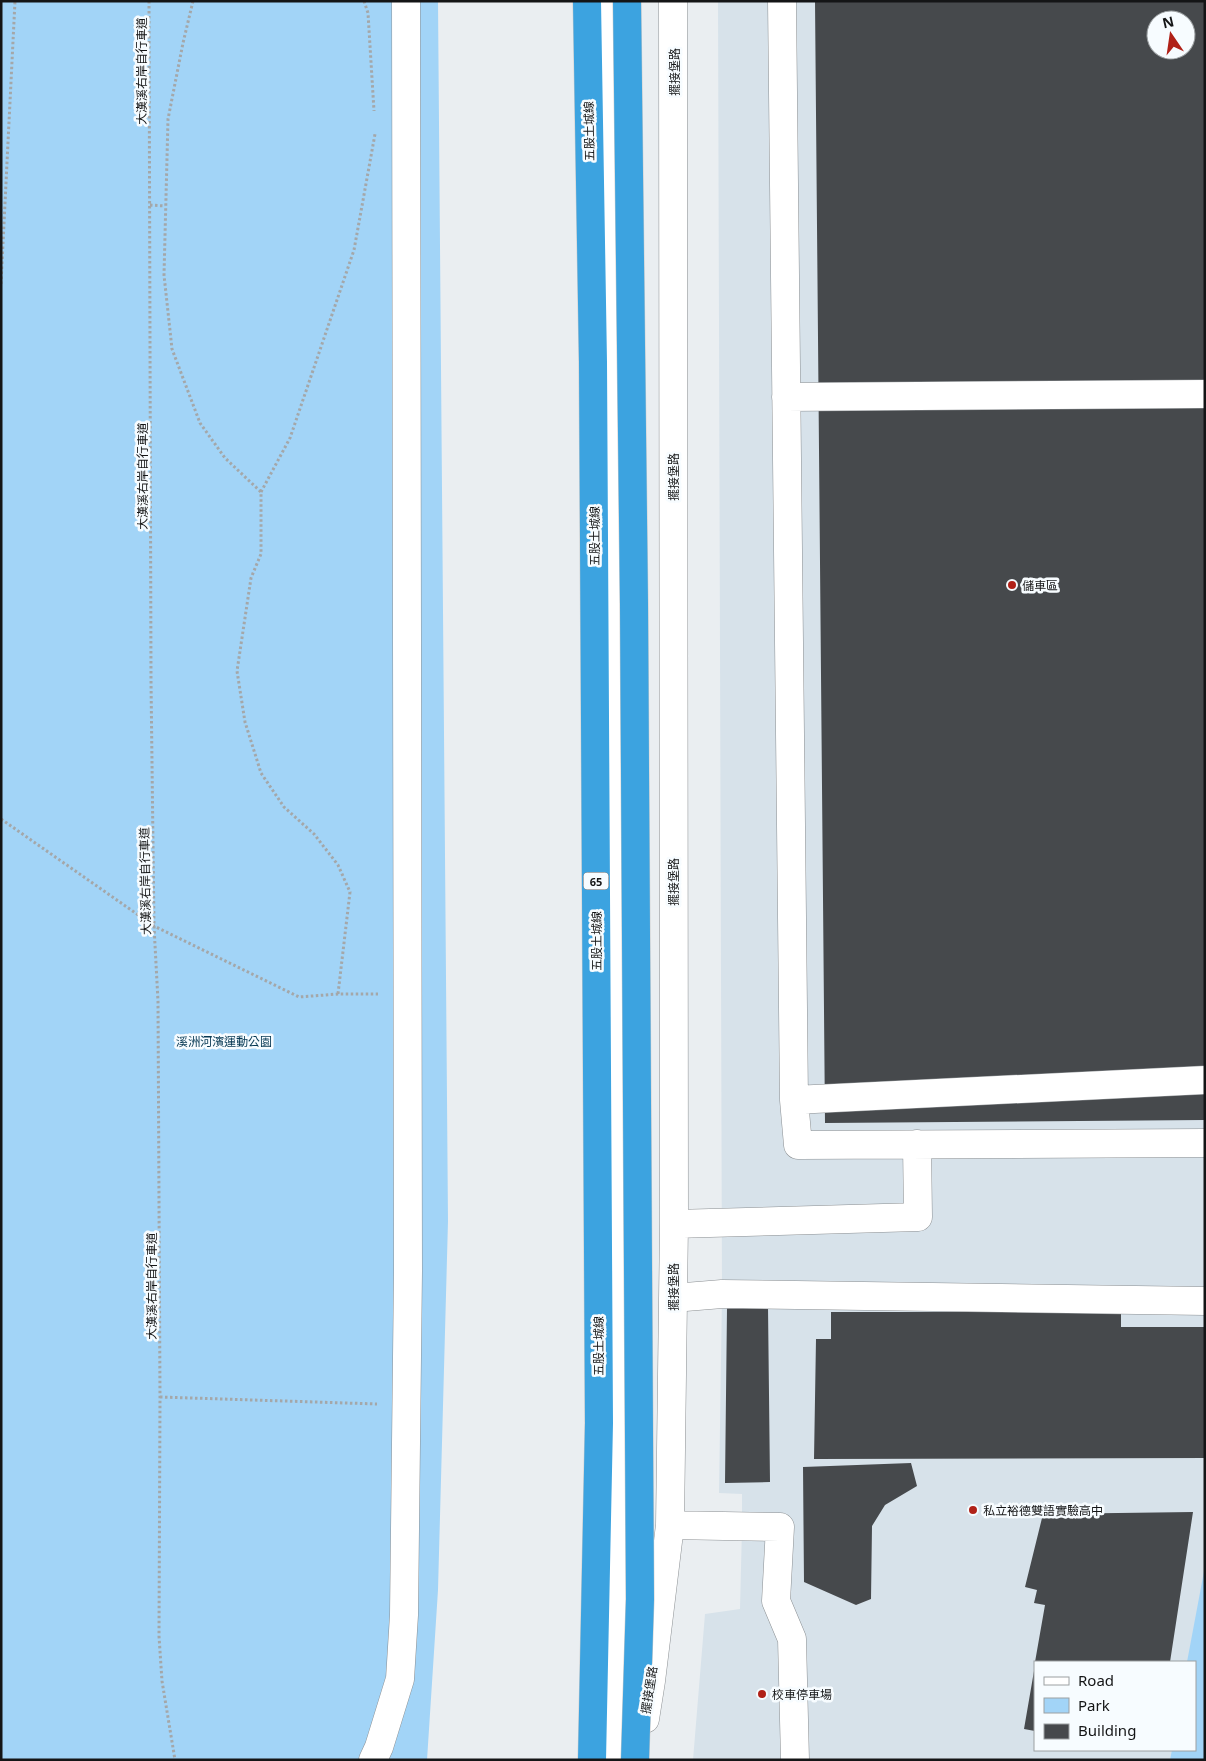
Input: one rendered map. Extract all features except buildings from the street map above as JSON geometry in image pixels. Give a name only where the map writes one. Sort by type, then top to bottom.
[{"type":"highway","name":"五股土城線","points":[[587,1],[593,372],[599,1422],[592,1760]]},
{"type":"highway","points":[[627,1],[634,614],[640,1599],[636,1760]]},
{"type":"street","points":[[373,1760],[379,1747],[400,1679],[404,1615],[408,1281],[406,1]]},
{"type":"street","points":[[608,1],[617,656],[622,1527],[616,1760]]},
{"type":"street","name":"擺接堡路","points":[[636,1760],[652,1681],[670,1525],[674,1298],[673,1]]},
{"type":"street","points":[[782,1],[794,1100],[798,1145],[1205,1143]]},
{"type":"street","points":[[786,397],[1205,394]]},
{"type":"street","points":[[617,799],[673,798]]},
{"type":"street","points":[[794,1100],[1205,1080]]},
{"type":"street","points":[[674,1224],[918,1217],[917,1144]]},
{"type":"street","points":[[674,1298],[722,1294],[1205,1301]]},
{"type":"street","points":[[670,1525],[780,1527],[776,1601],[792,1640],[795,1760]]},
{"type":"path","points":[[1,284],[15,1]]},
{"type":"path","name":"大漢溪右岸自行車道","points":[[149,1],[151,681],[154,926],[158,1001],[159,1636],[162,1681],[175,1760]]},
{"type":"path","points":[[193,1],[168,119],[164,275],[172,349],[200,423],[226,458],[261,492]]},
{"type":"path","points":[[364,1],[368,12],[375,119]]},
{"type":"path","points":[[338,994],[350,892],[338,865],[314,834],[284,807],[261,773],[245,722],[237,671],[250,578],[261,554],[261,492],[290,438],[354,250],[376,129]]},
{"type":"path","points":[[150,205],[165,206]]},
{"type":"path","points":[[1,819],[154,926],[300,997],[338,994],[386,994]]},
{"type":"path","points":[[160,1398],[386,1404]]},
{"type":"shaded area","points":[[718,1],[1205,1],[1205,1760],[693,1760],[705,1614],[740,1609],[742,1494],[719,1493],[722,1294]]},
{"type":"green space","name":"溪洲河濱運動公園","points":[[1,1],[438,1],[448,1221],[438,1590],[427,1760],[1,1760]]},
{"type":"green space","points":[[1205,1566],[1205,1760],[1170,1760],[1172,1751],[1196,1751],[1196,1661],[1187,1661]]},
{"type":"place","name":"儲車區","points":[[1012,585]]},
{"type":"place","name":"私立裕德雙語實驗高中","points":[[973,1510]]},
{"type":"place","name":"校車停車場","points":[[762,1694]]}]
